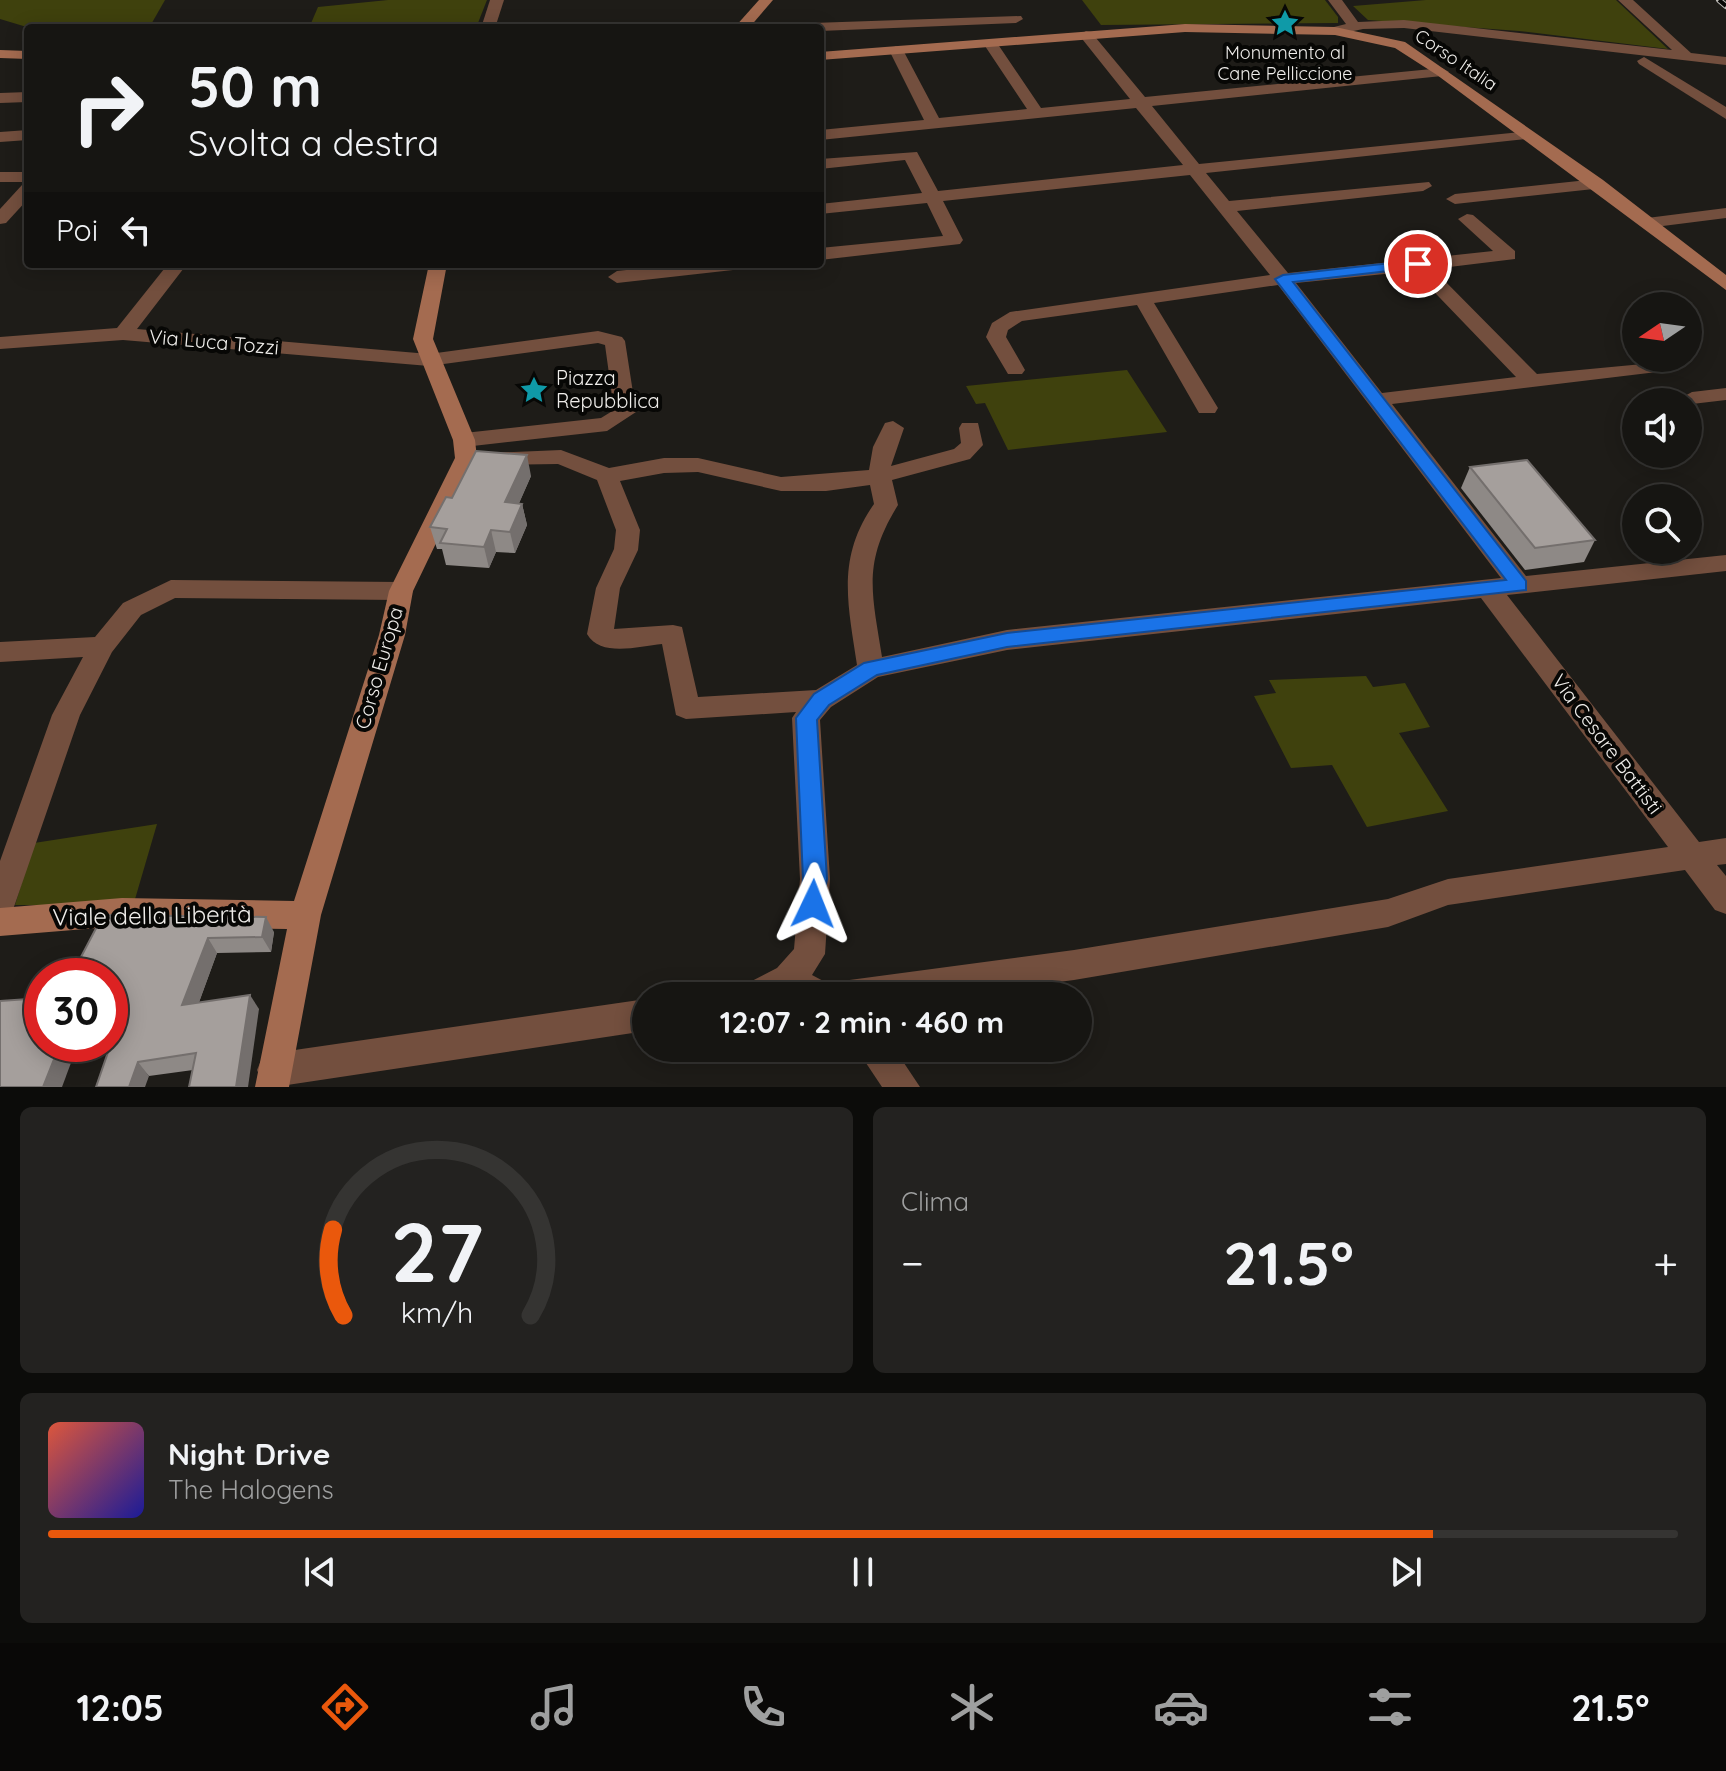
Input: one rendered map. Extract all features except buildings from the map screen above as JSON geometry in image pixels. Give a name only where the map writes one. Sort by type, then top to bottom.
[{"type":"street","points":[[489,24],[497,0]]},
{"type":"street","points":[[745,24],[766,0]]},
{"type":"street","points":[[1335,0],[1355,27]]},
{"type":"street","points":[[1625,0],[1685,55]]},
{"type":"street","points":[[824,26],[1016,19]]},
{"type":"street","points":[[1335,31],[1404,24],[1726,61]]},
{"type":"street","name":"Corso Italia","points":[[824,56],[1185,28],[1335,31],[1400,45],[1597,184],[1726,284]]},
{"type":"street","points":[[1086,35],[1283,279],[1520,585]]},
{"type":"street","points":[[990,43],[1037,113]]},
{"type":"street","points":[[896,50],[934,124]]},
{"type":"street","points":[[0,54],[24,55]]},
{"type":"street","points":[[1644,61],[1726,114]]},
{"type":"street","points":[[824,135],[1442,72]]},
{"type":"street","points":[[0,98],[24,97]]},
{"type":"street","points":[[824,209],[1526,134]]},
{"type":"street","points":[[0,137],[24,135]]},
{"type":"street","points":[[824,164],[911,155],[954,240],[824,254]]},
{"type":"street","points":[[0,177],[24,177]]},
{"type":"street","points":[[1455,199],[1597,184]]},
{"type":"street","points":[[1224,207],[1423,186]]},
{"type":"street","points":[[0,219],[24,193]]},
{"type":"street","points":[[1647,223],[1726,213]]},
{"type":"street","points":[[1015,370],[996,337],[999,327],[1017,316],[1283,279],[1508,255],[1467,219]]},
{"type":"street","points":[[1418,264],[1532,381]]},
{"type":"street","points":[[123,334],[175,268]]},
{"type":"street","points":[[437,268],[423,339],[465,449]]},
{"type":"street","points":[[617,277],[697,268]]},
{"type":"street","points":[[1142,298],[1207,408]]},
{"type":"street","name":"Via Luca Tozzi","points":[[0,343],[123,334],[429,360]]},
{"type":"street","points":[[429,360],[598,337],[608,338],[617,344],[625,408],[618,419],[607,424],[465,449]]},
{"type":"street","points":[[1376,400],[1622,370]]},
{"type":"street","points":[[1702,397],[1726,394]]},
{"type":"street","points":[[871,669],[857,566],[868,525],[886,505],[878,474],[878,454],[893,428]]},
{"type":"street","points":[[465,449],[561,457],[607,476],[700,465],[730,475],[745,475],[780,484],[878,474],[962,454],[972,445],[970,428]]},
{"type":"street","name":"Corso Europa","points":[[273,1078],[305,915],[392,635],[401,591],[465,449]]},
{"type":"street","points":[[607,476],[628,530],[626,550],[616,565],[608,588],[600,634],[606,639],[673,634],[686,708],[821,700]]},
{"type":"street","points":[[782,982],[809,954],[815,879],[806,718],[821,700],[871,669],[1023,638],[1726,563]]},
{"type":"street","points":[[0,904],[66,715],[102,646],[132,609],[171,589],[401,591]]},
{"type":"street","name":"Via Cesare Battisti","points":[[1488,589],[1726,900]]},
{"type":"street","points":[[0,652],[102,646]]},
{"type":"street","points":[[944,982],[1090,963],[1388,913],[1448,892],[1726,851]]},
{"type":"street","name":"Viale della Libertà","points":[[0,922],[122,912],[305,915]]},
{"type":"street","points":[[788,979],[794,982]]},
{"type":"street","points":[[273,1078],[632,1017]]},
{"type":"street","points":[[884,1062],[903,1087]]},
{"type":"shaded area","points":[[0,0],[165,0],[151,24],[24,26],[0,19]]},
{"type":"shaded area","points":[[388,0],[487,0],[478,24],[311,24],[318,7]]},
{"type":"shaded area","points":[[1082,0],[1325,0],[1338,17],[1338,23],[1101,25]]},
{"type":"shaded area","points":[[1426,0],[1616,0],[1668,49],[1519,31],[1368,20],[1353,6]]},
{"type":"shaded area","points":[[1127,370],[1167,432],[1008,450],[985,403],[976,404],[966,386]]},
{"type":"shaded area","points":[[1366,676],[1373,687],[1405,683],[1430,727],[1399,733],[1448,811],[1367,827],[1332,765],[1291,768],[1254,696],[1276,693],[1269,680]]},
{"type":"shaded area","points":[[157,824],[133,906],[15,905],[34,843]]},
{"type":"railway","points":[[1719,0],[1726,6]]},
{"type":"place","name":"Monumento al Cane Pelliccione","points":[[1285,23]]},
{"type":"place","name":"Piazza Repubblica","points":[[534,390]]},
{"type":"route","points":[[813,904],[815,879],[806,718],[821,700],[871,669],[1007,640],[1207,616],[1520,585],[1283,279],[1418,264]]}]
